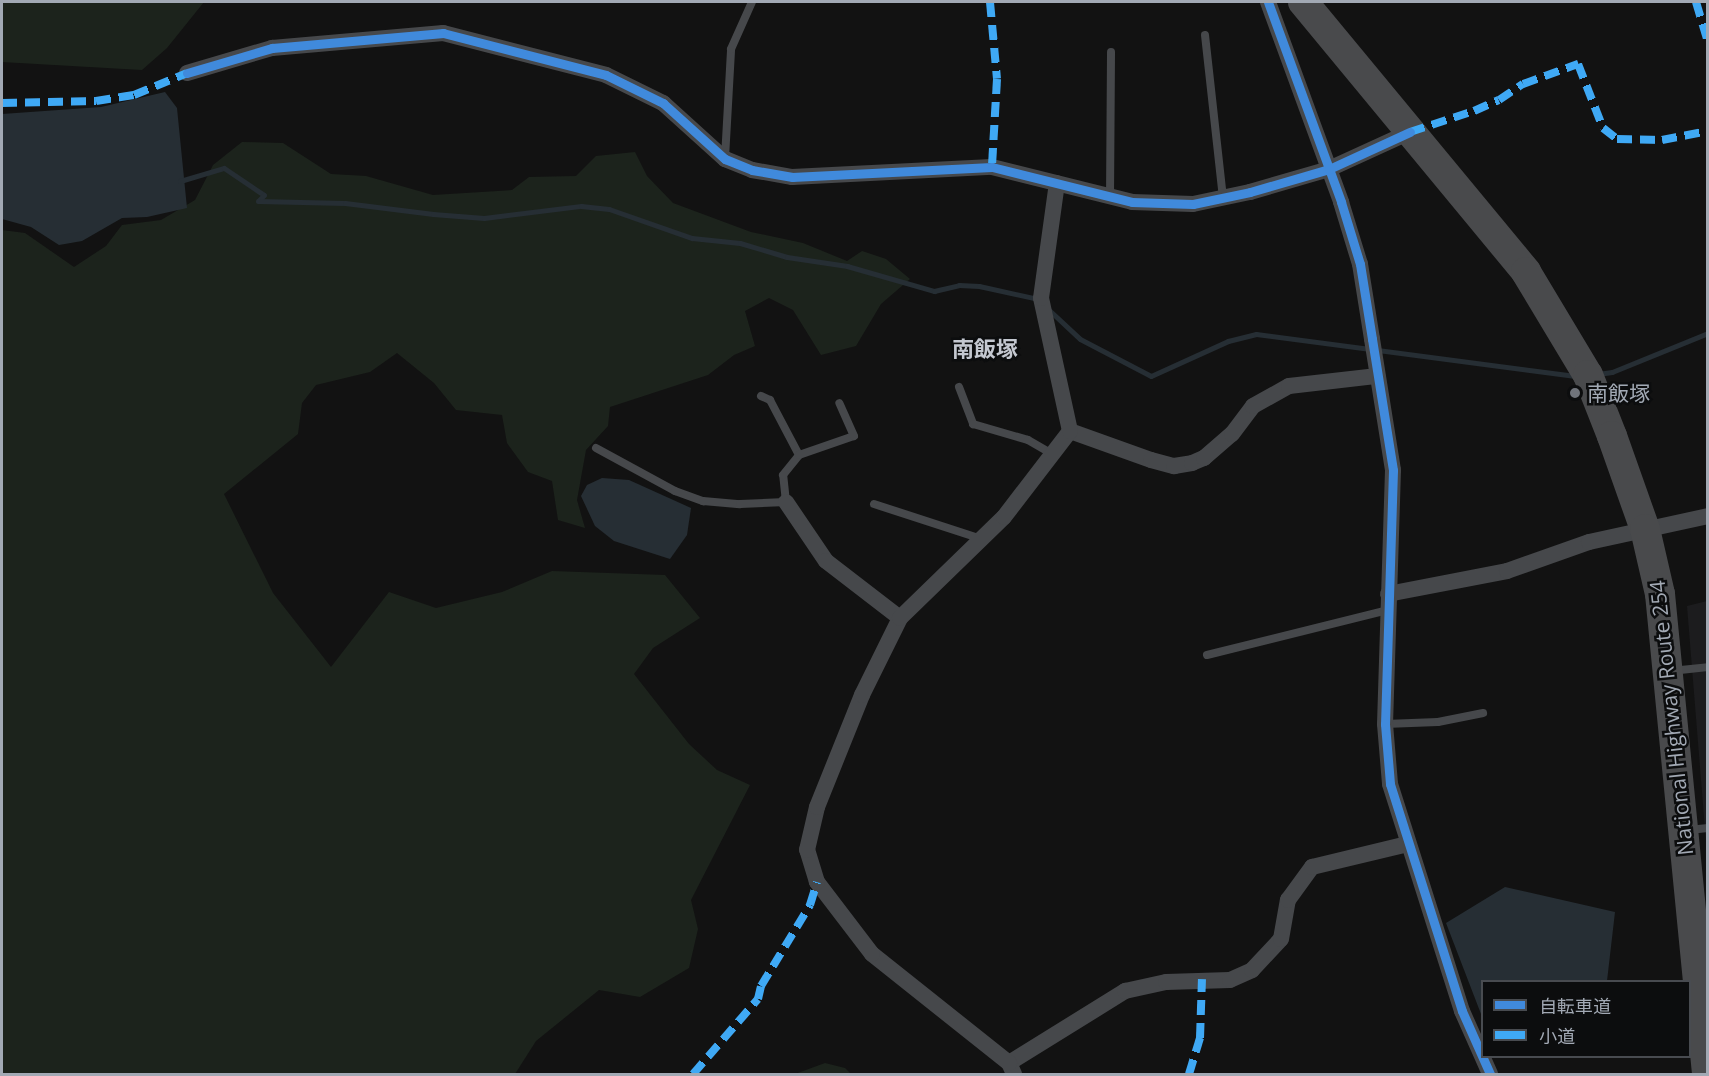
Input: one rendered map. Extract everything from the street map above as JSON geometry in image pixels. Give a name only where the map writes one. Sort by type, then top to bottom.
[{"type":"highway","name":"National Highway Route 254","points":[[1303,2],[1410,132],[1484,217],[1557,320],[1588,375],[1645,529],[1660,594],[1668,671],[1695,829],[1707,1060]]},
{"type":"street","points":[[1268,2],[1329,170],[1360,264],[1393,471],[1385,757],[1408,844],[1462,1011],[1481,1054]]},
{"type":"street","points":[[187,73],[272,48],[443,33],[606,75],[663,103],[725,159],[752,170],[792,177],[992,167],[1110,198],[1193,204],[1329,170],[1410,132]]},
{"type":"street","points":[[1057,183],[1041,298],[1070,431]]},
{"type":"street","points":[[1070,431],[1151,460],[1174,466],[1192,463],[1204,458],[1232,434],[1253,406],[1281,390],[1310,381],[1377,376]]},
{"type":"street","points":[[1070,431],[982,539],[900,618],[862,695],[817,807],[807,850],[818,882],[872,954],[1012,1069],[1125,991],[1166,982],[1230,980],[1252,970],[1281,939],[1288,900],[1312,867],[1408,844]]},
{"type":"street","points":[[786,502],[826,561],[900,618]]},
{"type":"street","points":[[1388,602],[1507,571],[1589,542],[1707,516]]},
{"type":"street","points":[[1483,1058],[1490,1074]]},
{"type":"lane","points":[[725,159],[731,49],[752,2]]},
{"type":"lane","points":[[1205,35],[1223,197]]},
{"type":"lane","points":[[1110,198],[1111,52]]},
{"type":"lane","points":[[959,387],[973,424],[1028,440],[1052,454]]},
{"type":"lane","points":[[761,396],[770,400],[799,455]]},
{"type":"lane","points":[[596,448],[675,491],[703,501],[740,504],[786,502],[783,475],[799,455],[854,436],[839,403]]},
{"type":"lane","points":[[874,504],[982,539]]},
{"type":"lane","points":[[1207,655],[1388,602]]},
{"type":"lane","points":[[1668,671],[1707,667]]},
{"type":"lane","points":[[1385,724],[1438,722],[1483,713]]},
{"type":"shaded area","points":[[2,2],[204,2],[167,48],[142,70],[2,62]]},
{"type":"shaded area","points":[[165,92],[177,108],[187,208],[147,217],[122,218],[82,241],[59,245],[31,227],[2,219],[2,114],[101,107]]},
{"type":"shaded area","points":[[242,142],[283,143],[331,174],[366,176],[433,195],[512,190],[529,177],[576,176],[596,156],[635,152],[647,176],[673,203],[751,232],[803,243],[847,261],[862,251],[886,259],[910,279],[881,304],[856,346],[821,355],[793,310],[769,298],[745,311],[755,346],[734,355],[708,375],[610,407],[608,426],[586,450],[577,500],[585,528],[558,520],[552,481],[528,472],[507,443],[502,415],[456,410],[434,383],[397,353],[370,372],[316,385],[302,403],[298,434],[224,494],[273,593],[331,667],[389,592],[436,608],[502,592],[552,571],[665,575],[700,618],[653,648],[634,674],[689,744],[717,770],[750,785],[691,900],[698,929],[689,968],[640,997],[599,990],[536,1041],[515,1074],[2,1074],[2,230],[25,233],[74,267],[106,246],[122,225],[161,220],[195,200],[213,165]]},
{"type":"shaded area","points":[[602,478],[629,480],[691,508],[687,535],[670,559],[614,541],[595,526],[581,496],[587,485]]},
{"type":"shaded area","points":[[1707,601],[1707,854],[1687,606]]},
{"type":"shaded area","points":[[1505,887],[1615,912],[1607,980],[1481,980],[1481,1014],[1446,923]]},
{"type":"shaded area","points":[[825,1063],[845,1068],[851,1074],[795,1074]]},
{"type":"waterway","points":[[180,181],[224,168],[264,195],[258,201],[345,203],[484,218],[581,206],[609,209],[692,238],[740,243],[787,257],[847,266],[934,291],[959,285],[979,286],[1038,299]]},
{"type":"waterway","points":[[1049,310],[1080,339],[1151,376],[1228,341],[1256,334],[1577,376]]},
{"type":"waterway","points":[[1598,374],[1612,372],[1708,333]]},
{"type":"marked path","points":[[990,2],[997,79],[992,167]]},
{"type":"marked path","points":[[1696,2],[1708,42]]},
{"type":"marked path","points":[[1410,132],[1474,111],[1499,100],[1523,84],[1578,64],[1603,128],[1617,139],[1662,140],[1708,131]]},
{"type":"marked path","points":[[2,103],[96,101],[134,95],[187,73]]},
{"type":"marked path","points":[[693,1074],[758,999],[761,986],[810,905],[817,882]]},
{"type":"marked path","points":[[1189,1074],[1200,1038],[1202,979]]},
{"type":"cycle path","points":[[1268,2],[1341,202],[1360,264],[1393,470],[1385,724],[1390,784],[1462,1011],[1481,1054]]},
{"type":"cycle path","points":[[187,73],[272,48],[443,33],[606,75],[663,103],[725,159],[752,170],[792,177],[992,167],[1132,202],[1193,204],[1250,192],[1329,169],[1410,132]]},
{"type":"cycle path","points":[[1483,1058],[1490,1074]]},
{"type":"place","name":"南飯塚","points":[[1575,393]]},
{"type":"district","name":"南飯塚","points":[[985,349]]}]
